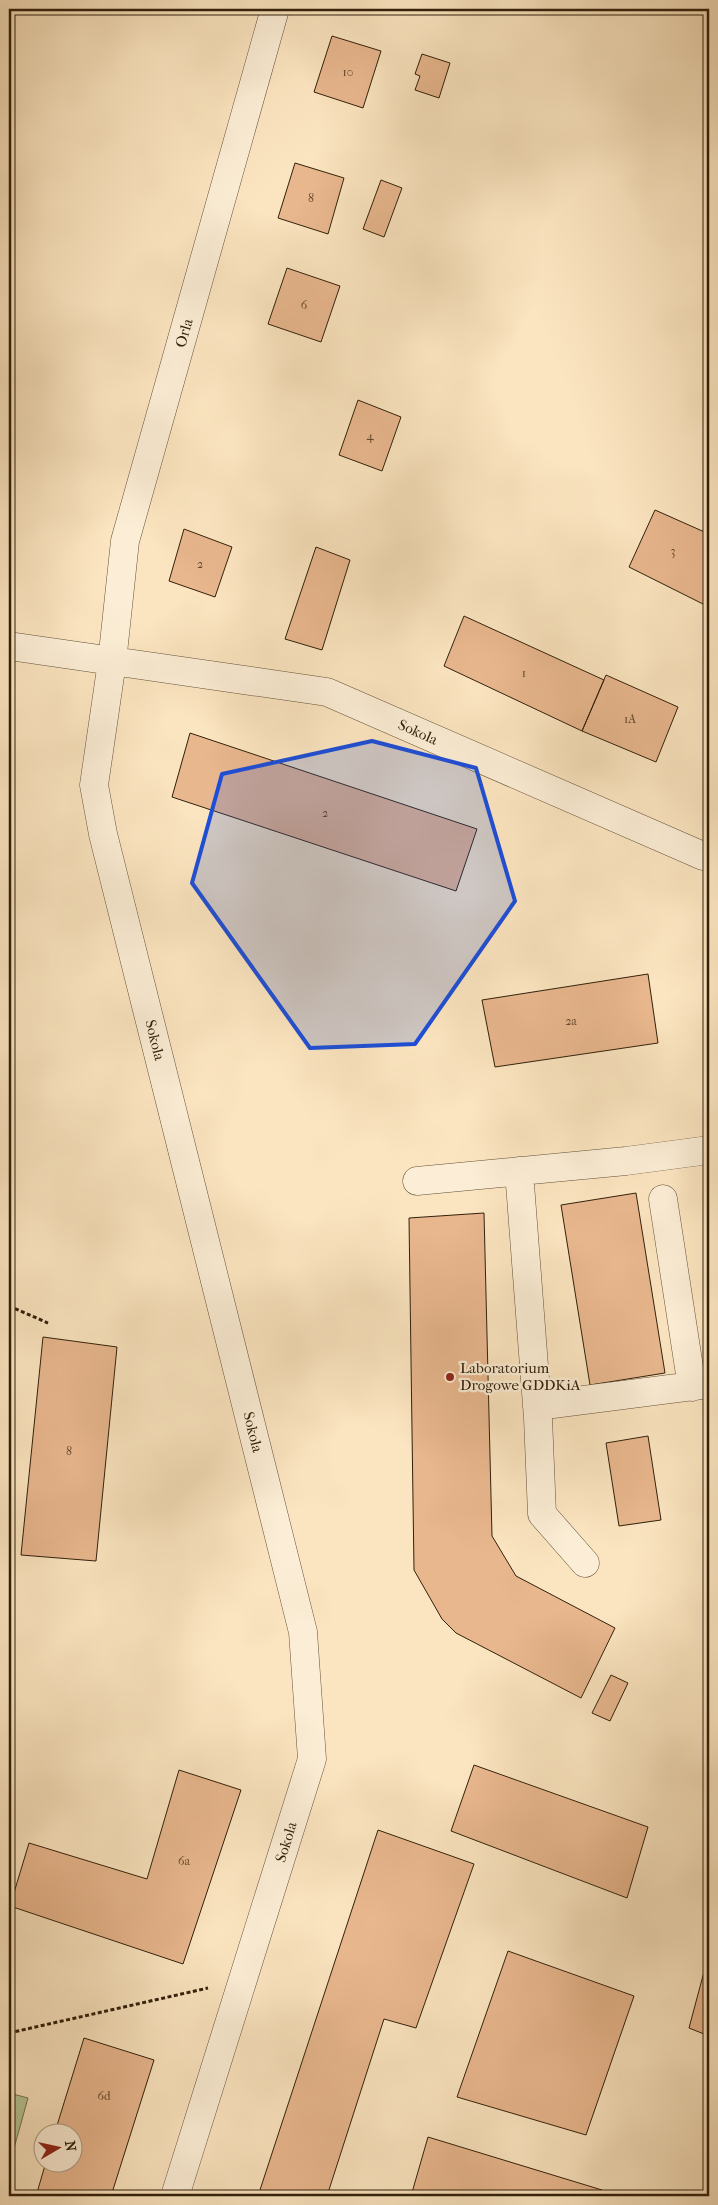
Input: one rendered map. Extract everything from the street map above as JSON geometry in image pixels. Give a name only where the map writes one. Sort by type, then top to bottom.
[{"type":"street","name":"Orla","points":[[112,662],[125,541],[275,9]]},
{"type":"street","name":"Sokola","points":[[9,646],[327,692],[709,857]]},
{"type":"street","name":"Sokola","points":[[112,662],[94,786],[103,834],[303,1632],[312,1759],[175,2196]]},
{"type":"street","points":[[417,1181],[626,1161],[709,1150]]},
{"type":"street","points":[[519,1171],[537,1406],[542,1514],[584,1563]]},
{"type":"street","points":[[537,1406],[701,1386],[663,1198]]},
{"type":"path","points":[[9,1306],[48,1323]]},
{"type":"path","points":[[9,2033],[243,1980]]},
{"type":"highlighted area","points":[[372,741],[476,768],[515,901],[415,1044],[310,1048],[192,883],[222,774]]},
{"type":"green space","points":[[9,2093],[28,2098],[9,2166]]},
{"type":"building","points":[[332,36],[381,51],[363,108],[314,92]]},
{"type":"building","points":[[422,54],[450,63],[439,98],[415,90],[420,76],[415,74]]},
{"type":"building","points":[[295,163],[344,178],[328,234],[278,218]]},
{"type":"building","points":[[381,180],[402,188],[384,237],[363,229]]},
{"type":"building","points":[[287,268],[340,286],[321,342],[268,324]]},
{"type":"building","points":[[358,400],[401,417],[382,471],[339,455]]},
{"type":"building","points":[[655,510],[709,534],[709,607],[629,567]]},
{"type":"building","points":[[184,529],[232,547],[215,597],[169,581]]},
{"type":"building","points":[[316,547],[350,560],[322,650],[285,639]]},
{"type":"building","points":[[464,616],[604,680],[582,731],[444,666]]},
{"type":"building","points":[[606,675],[678,707],[656,762],[582,731]]},
{"type":"building","points":[[190,733],[477,829],[456,891],[172,797]]},
{"type":"building","points":[[648,974],[658,1043],[495,1067],[482,1000]]},
{"type":"building","points":[[636,1193],[665,1373],[590,1385],[561,1205]]},
{"type":"building","name":"Laboratorium Drogowe GDDKiA","points":[[484,1213],[492,1536],[516,1576],[615,1628],[581,1698],[456,1633],[442,1619],[414,1570],[409,1218]]},
{"type":"building","points":[[43,1337],[117,1347],[96,1561],[21,1555]]},
{"type":"building","points":[[648,1436],[661,1520],[619,1526],[606,1443]]},
{"type":"building","points":[[611,1675],[628,1683],[610,1721],[592,1713]]},
{"type":"building","points":[[474,1765],[648,1827],[627,1898],[451,1831]]},
{"type":"building","points":[[179,1770],[241,1790],[183,1964],[10,1906],[29,1843],[147,1879]]},
{"type":"building","points":[[378,1830],[474,1864],[416,2028],[384,2019],[327,2196],[258,2196]]},
{"type":"building","points":[[508,1951],[634,1996],[586,2135],[457,2097]]},
{"type":"building","points":[[709,1953],[709,2036],[689,2028]]},
{"type":"building","points":[[84,2038],[154,2060],[111,2196],[36,2196],[43,2172],[82,2172],[82,2122],[58,2122]]},
{"type":"building","points":[[428,2137],[602,2190],[600,2196],[411,2196]]},
{"type":"place","name":"Laboratorium Drogowe GDDKiA","points":[[450,1377]]}]
